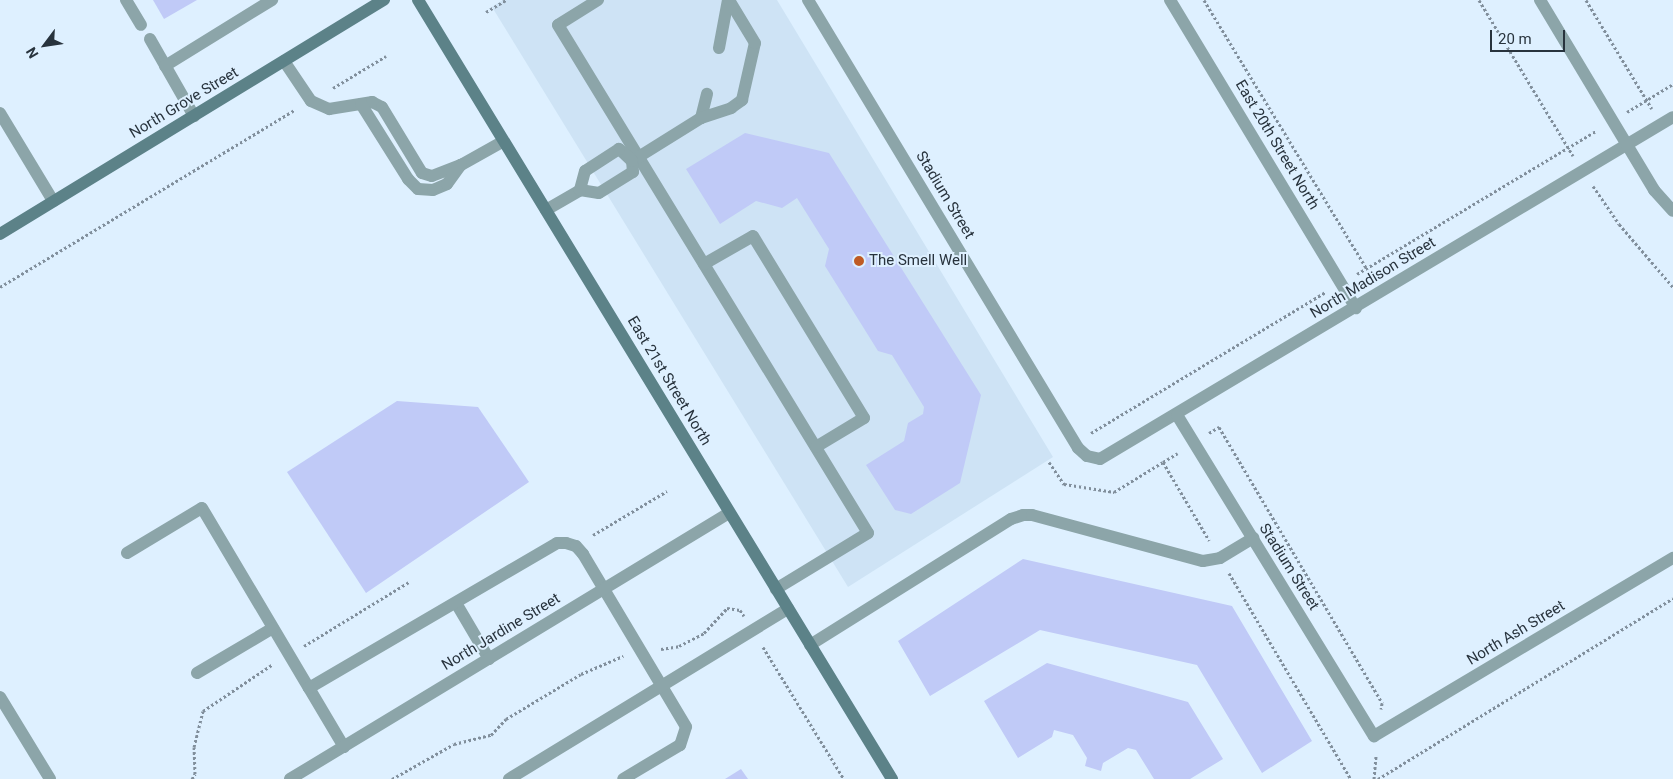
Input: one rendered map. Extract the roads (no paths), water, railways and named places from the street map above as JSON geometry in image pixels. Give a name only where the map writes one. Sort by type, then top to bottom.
[{"type":"main road","name":"North Grove Street","points":[[0,234],[384,0]]},
{"type":"main road","name":"East 21st Street North","points":[[418,0],[502,142],[546,210],[892,779]]},
{"type":"street","points":[[126,0],[141,25]]},
{"type":"street","points":[[165,66],[272,0]]},
{"type":"street","points":[[598,0],[558,25],[636,159],[704,264],[868,533],[776,589]]},
{"type":"street","points":[[719,48],[728,0]]},
{"type":"street","points":[[546,210],[580,190],[599,193],[633,172],[636,159],[701,118],[731,108],[742,100],[747,86],[755,43],[728,0]]},
{"type":"street","name":"Stadium Street","points":[[808,0],[1078,448],[1087,456]]},
{"type":"street","name":"East 20th Street North","points":[[1170,0],[1356,308]]},
{"type":"street","points":[[1540,0],[1654,190],[1673,211]]},
{"type":"street","points":[[150,39],[194,116]]},
{"type":"street","points":[[284,61],[311,101],[329,109],[372,102],[382,106],[422,173],[432,176],[461,165],[502,142]]},
{"type":"street","points":[[701,118],[707,94]]},
{"type":"street","points":[[0,113],[53,201]]},
{"type":"street","name":"North Madison Street","points":[[1087,456],[1100,459],[1111,455],[1673,117]]},
{"type":"street","points":[[580,190],[585,171],[619,149],[636,159]]},
{"type":"street","points":[[704,264],[753,236],[864,418],[816,447]]},
{"type":"street","name":"Stadium Street","points":[[1177,415],[1374,736]]},
{"type":"street","points":[[127,553],[202,508],[344,747]]},
{"type":"street","name":"North Jardine Street","points":[[290,779],[729,513]]},
{"type":"street","points":[[810,645],[1011,519],[1023,516],[1032,515],[1203,561],[1220,558],[1253,538]]},
{"type":"street","points":[[310,688],[557,543],[576,546],[663,686],[686,727],[685,736],[680,745],[623,779]]},
{"type":"street","name":"North Ash Street","points":[[1374,736],[1673,558]]},
{"type":"street","points":[[456,603],[489,659]]},
{"type":"street","points":[[510,779],[788,609]]},
{"type":"street","points":[[197,673],[273,628]]},
{"type":"street","points":[[0,697],[50,779]]},
{"type":"place","name":"The Smell Well","points":[[859,261]]}]
